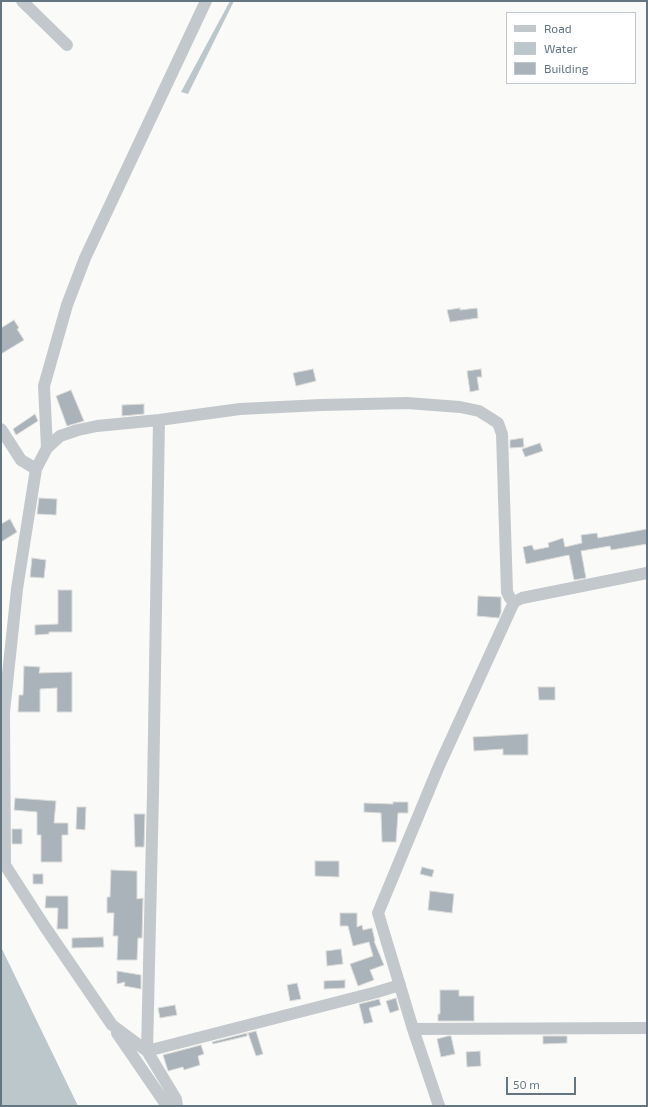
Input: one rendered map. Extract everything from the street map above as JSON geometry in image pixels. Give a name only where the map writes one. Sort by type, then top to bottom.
[{"type":"street","points":[[22,1],[67,45]]},
{"type":"street","points":[[47,448],[44,386],[67,305],[85,258],[206,1]]},
{"type":"street","points":[[167,1106],[3,864],[4,712],[17,589],[36,469],[47,448],[60,436],[78,430],[240,409],[407,403],[460,407],[480,411],[498,423],[502,434],[507,592],[514,602]]},
{"type":"street","points":[[147,1051],[154,793],[159,420]]},
{"type":"street","points":[[1,429],[21,460],[36,469]]},
{"type":"street","points":[[439,1106],[413,1029],[378,913],[438,766],[514,602],[522,598],[647,574]]},
{"type":"street","points":[[147,1051],[400,985]]},
{"type":"street","points":[[112,1025],[147,1051],[176,1099],[177,1106]]},
{"type":"street","points":[[413,1029],[647,1028]]},
{"type":"water","points":[[230,1],[234,1],[188,94],[181,92]]},
{"type":"water","points":[[1,947],[78,1106],[1,1106]]},
{"type":"building","points":[[460,308],[460,310],[477,308],[478,318],[450,322],[447,310]]},
{"type":"building","points":[[14,320],[19,328],[17,329],[24,340],[1,354],[1,328]]},
{"type":"building","points":[[313,369],[316,381],[296,386],[293,373]]},
{"type":"building","points":[[481,369],[482,377],[477,377],[479,390],[470,392],[467,371]]},
{"type":"building","points":[[71,390],[84,421],[67,426],[56,396]]},
{"type":"building","points":[[144,404],[144,414],[122,416],[122,405]]},
{"type":"building","points":[[35,414],[38,421],[16,435],[13,429]]},
{"type":"building","points":[[523,438],[524,447],[510,448],[510,440]]},
{"type":"building","points":[[540,443],[543,451],[525,457],[522,449]]},
{"type":"building","points":[[39,498],[57,499],[56,515],[37,514]]},
{"type":"building","points":[[10,519],[17,532],[1,542],[1,524]]},
{"type":"building","points":[[647,529],[647,544],[611,550],[610,546],[581,551],[586,578],[574,580],[569,555],[526,564],[523,547],[532,545],[534,550],[549,547],[548,543],[563,538],[565,547],[582,543],[581,535],[597,533],[598,538]]},
{"type":"building","points":[[32,558],[46,560],[44,578],[30,577]]},
{"type":"building","points":[[58,590],[72,590],[72,632],[49,632],[49,634],[35,635],[35,625],[58,624]]},
{"type":"building","points":[[478,596],[501,597],[501,612],[499,618],[477,616]]},
{"type":"building","points":[[24,666],[40,667],[39,673],[72,672],[72,712],[57,712],[57,688],[40,689],[40,712],[18,712],[19,695],[23,695]]},
{"type":"building","points":[[538,687],[555,687],[555,700],[539,700]]},
{"type":"building","points":[[528,734],[528,755],[503,755],[503,749],[474,751],[473,737]]},
{"type":"building","points":[[15,798],[56,801],[54,823],[68,823],[68,835],[62,835],[62,862],[41,862],[41,835],[37,835],[37,812],[14,810]]},
{"type":"building","points":[[393,802],[408,802],[408,813],[398,813],[396,842],[382,842],[381,813],[364,812],[364,803],[393,804]]},
{"type":"building","points":[[77,807],[86,807],[85,830],[76,829]]},
{"type":"building","points":[[134,814],[145,814],[144,847],[135,847]]},
{"type":"building","points":[[12,829],[22,829],[22,844],[12,844]]},
{"type":"building","points":[[315,861],[339,861],[339,877],[315,876]]},
{"type":"building","points":[[422,867],[434,870],[432,877],[420,874]]},
{"type":"building","points":[[111,870],[137,871],[137,899],[143,898],[142,938],[138,938],[137,960],[117,960],[118,936],[113,936],[114,913],[107,913],[107,897],[110,897]]},
{"type":"building","points":[[33,874],[43,874],[43,884],[33,884]]},
{"type":"building","points":[[430,891],[454,894],[452,913],[428,910]]},
{"type":"building","points":[[46,896],[68,896],[68,929],[57,929],[58,908],[45,908]]},
{"type":"building","points":[[340,913],[357,913],[357,927],[362,925],[363,930],[372,928],[374,941],[384,965],[370,970],[374,980],[358,986],[350,964],[373,956],[369,942],[353,946],[348,926],[340,926]]},
{"type":"building","points":[[103,937],[104,947],[72,948],[72,938]]},
{"type":"building","points":[[341,949],[343,964],[327,966],[326,951]]},
{"type":"building","points":[[117,971],[141,975],[141,989],[124,986],[125,982],[117,984]]},
{"type":"building","points":[[345,980],[345,988],[324,989],[324,981]]},
{"type":"building","points":[[297,983],[301,999],[290,1001],[287,985]]},
{"type":"building","points":[[440,990],[459,990],[459,996],[474,996],[474,1021],[438,1021],[438,1014],[440,1014]]},
{"type":"building","points":[[396,998],[399,1010],[390,1013],[386,1001]]},
{"type":"building","points":[[379,999],[381,1005],[369,1008],[373,1022],[364,1024],[359,1004]]},
{"type":"building","points":[[175,1005],[177,1015],[160,1018],[158,1008]]},
{"type":"building","points":[[256,1031],[263,1054],[256,1056],[248,1033]]},
{"type":"building","points":[[247,1033],[247,1036],[213,1044],[212,1042]]},
{"type":"building","points":[[451,1036],[455,1054],[441,1057],[437,1039]]},
{"type":"building","points":[[543,1036],[567,1036],[567,1043],[543,1044]]},
{"type":"building","points":[[201,1045],[204,1054],[198,1056],[200,1065],[184,1070],[183,1067],[168,1071],[163,1055]]},
{"type":"building","points":[[480,1051],[481,1066],[467,1067],[466,1052]]}]
